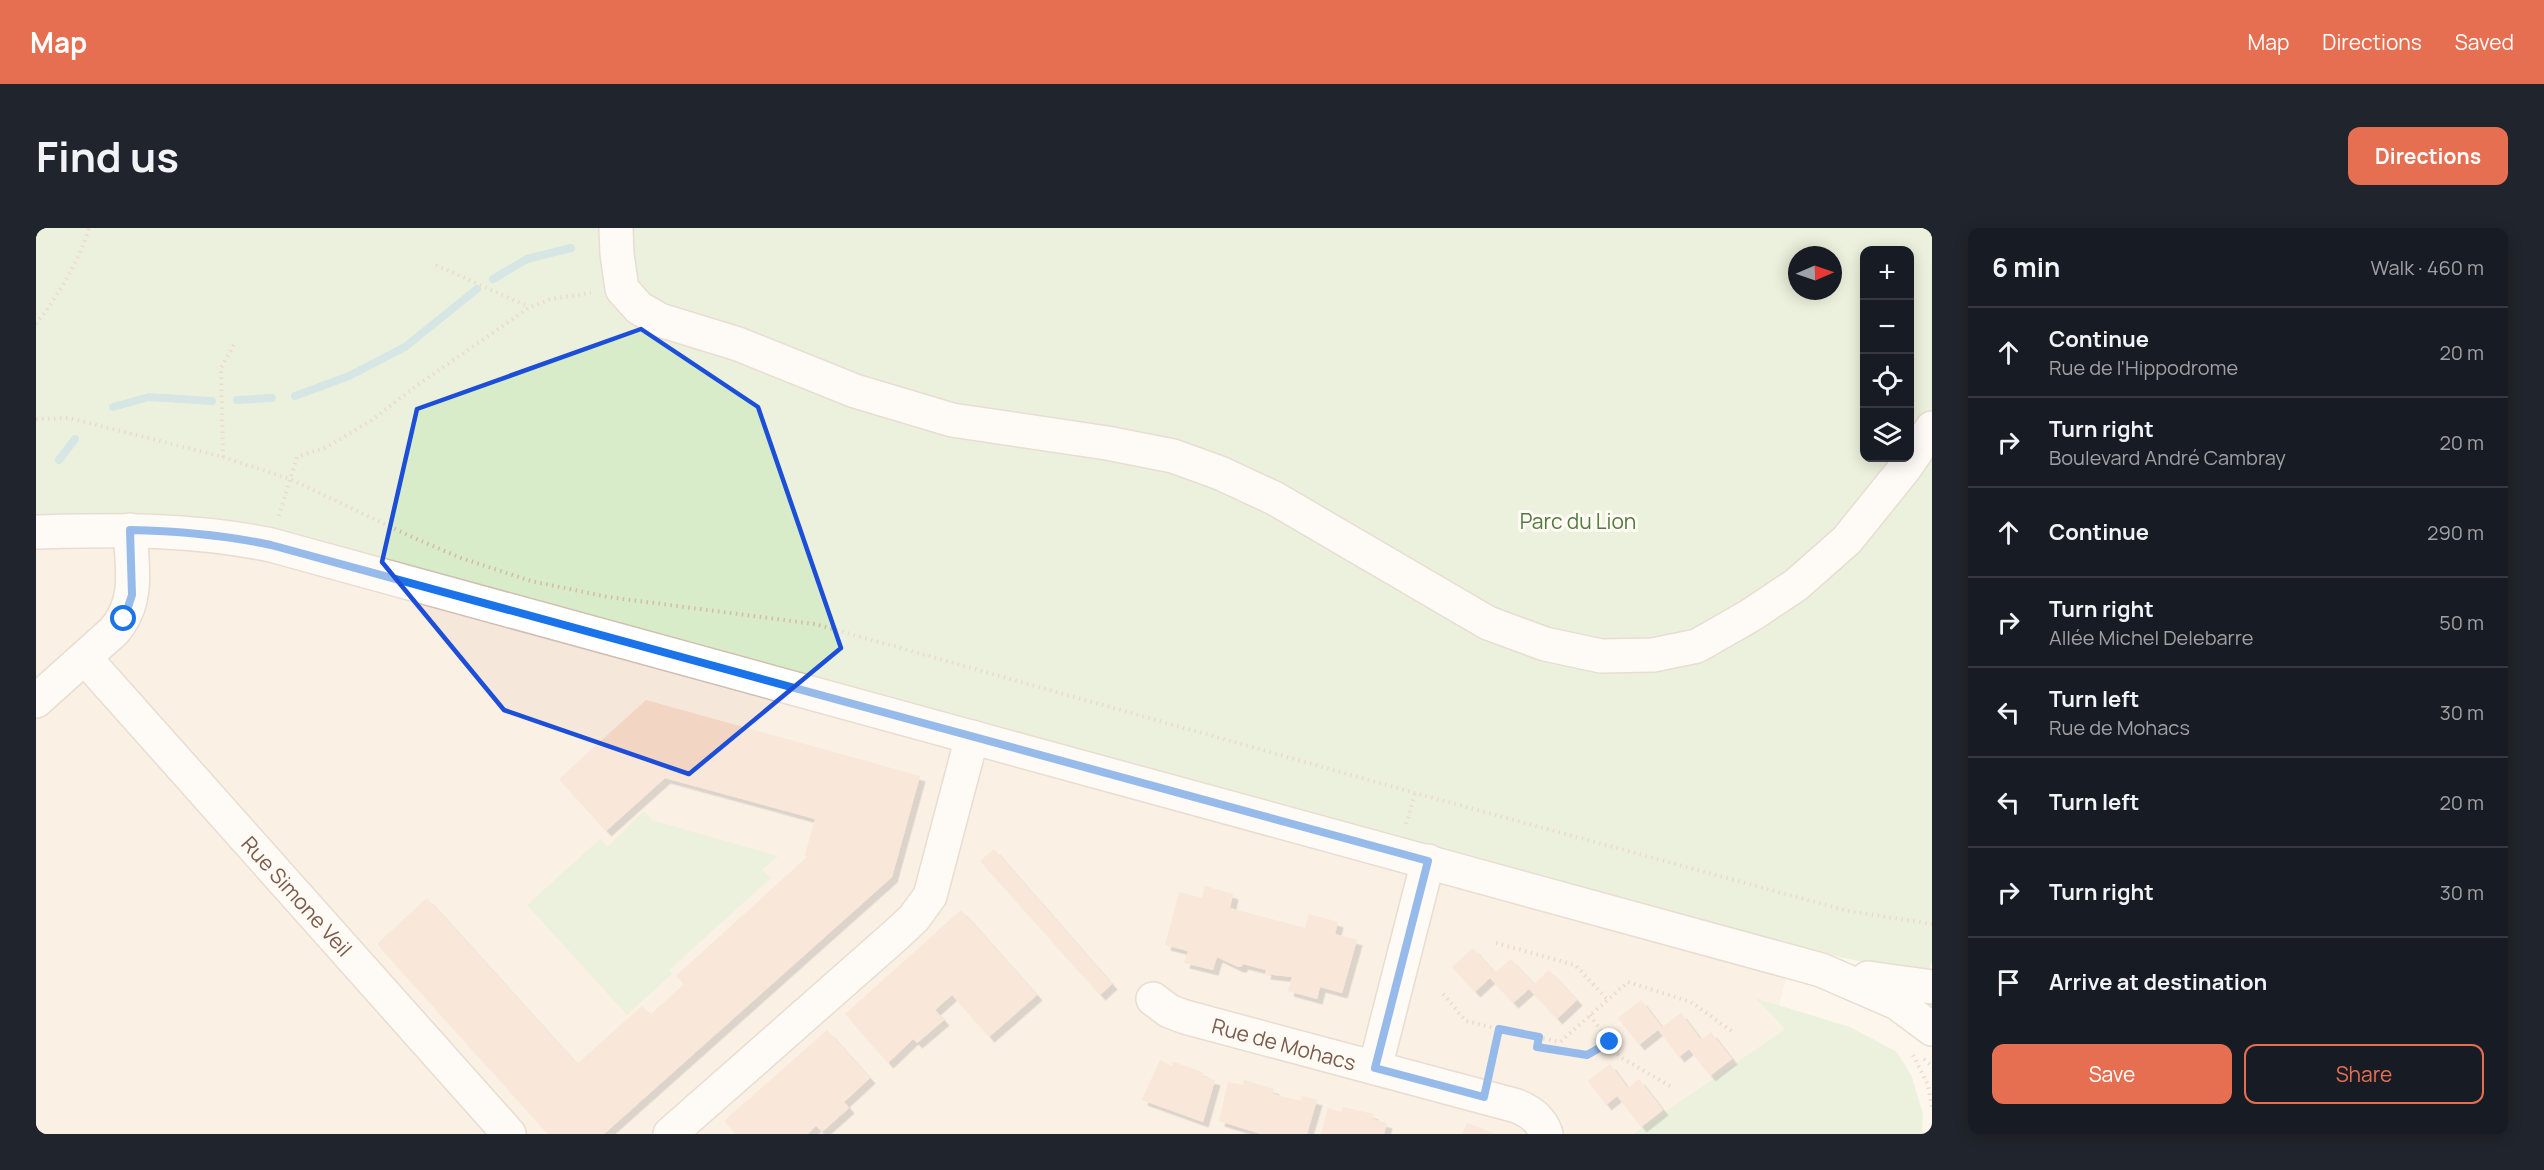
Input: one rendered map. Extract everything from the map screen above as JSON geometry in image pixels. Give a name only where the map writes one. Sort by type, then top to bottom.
[{"type":"street","points":[[616,228],[622,289],[639,308],[660,320],[738,344],[866,394],[952,420],[1107,443],[1173,456],[1274,498],[1488,623],[1545,644],[1601,656],[1653,655],[1697,646],[1751,615],[1796,585],[1847,540],[1905,468],[1932,428]]},
{"type":"street","points":[[36,701],[114,631],[129,608],[132,595],[130,530]]},
{"type":"street","points":[[36,532],[130,530],[192,532],[230,536],[271,545],[1821,970],[1932,987]]},
{"type":"street","name":"Rue Simone Veil","points":[[85,658],[509,1134]]},
{"type":"street","points":[[670,1134],[897,934],[924,906],[934,885],[972,737]]},
{"type":"street","points":[[1375,1068],[1428,861]]},
{"type":"street","points":[[1821,970],[1897,1003],[1932,1029]]},
{"type":"street","name":"Rue de Mohacs","points":[[1153,999],[1169,1011],[1185,1017],[1484,1097],[1531,1113],[1540,1120],[1546,1134]]},
{"type":"path","points":[[36,324],[60,293],[84,244],[89,228]]},
{"type":"path","points":[[436,265],[530,307]]},
{"type":"path","points":[[290,479],[297,457],[327,447],[372,420],[416,386],[530,307],[551,299],[622,289]]},
{"type":"path","points":[[223,457],[221,368],[237,341]]},
{"type":"path","points":[[36,419],[69,418],[223,457],[290,479],[431,546],[531,581],[608,597],[815,624],[1415,793],[1848,911],[1932,924]]},
{"type":"path","points":[[1496,943],[1575,965],[1608,1000]]},
{"type":"path","points":[[1443,994],[1466,1021],[1560,1042],[1628,982],[1691,1002],[1733,1032]]},
{"type":"path","points":[[1590,1015],[1620,1057],[1670,1086]]},
{"type":"path","points":[[1484,1097],[1499,1029]]},
{"type":"path","points":[[1539,1037],[1537,1047],[1587,1055],[1610,1042]]},
{"type":"highlighted area","points":[[641,329],[758,407],[841,648],[689,774],[504,710],[382,562],[417,409]]},
{"type":"shaded area","points":[[182,518],[1794,947],[1779,1006],[1756,999],[1785,1029],[1633,1134],[36,1134],[36,519]]},
{"type":"green space","name":"Parc du Lion","points":[[36,228],[1932,228],[1932,961],[1927,976],[1794,947],[568,609],[36,519]]},
{"type":"green space","points":[[644,811],[652,820],[778,856],[762,870],[771,878],[669,970],[672,974],[627,1015],[527,905],[600,839],[607,847]]},
{"type":"green space","points":[[1755,998],[1850,1027],[1897,1052],[1911,1075],[1923,1113],[1922,1134],[1633,1134],[1785,1029]]},
{"type":"building","points":[[646,700],[920,776],[892,877],[604,1134],[548,1134],[377,944],[427,898],[577,1064],[642,1006],[650,1015],[684,984],[676,976],[807,857],[805,855],[815,819],[665,778],[606,831],[559,779]]},
{"type":"building","points":[[994,849],[1112,984],[1100,995],[980,861]]},
{"type":"building","points":[[1205,886],[1233,894],[1230,908],[1305,928],[1309,914],[1338,922],[1335,934],[1357,940],[1342,993],[1320,987],[1317,999],[1288,991],[1292,977],[1265,974],[1266,970],[1243,964],[1238,967],[1217,957],[1213,970],[1184,963],[1188,951],[1165,945],[1179,892],[1202,898]]},
{"type":"building","points":[[961,910],[1037,995],[989,1037],[952,995],[935,1010],[944,1020],[917,1043],[913,1039],[888,1063],[845,1014]]},
{"type":"building","points":[[1473,948],[1495,973],[1511,959],[1534,984],[1549,970],[1577,1000],[1557,1019],[1529,989],[1513,1003],[1490,978],[1475,992],[1452,967]]},
{"type":"building","points":[[1641,1000],[1662,1027],[1681,1013],[1701,1040],[1711,1032],[1732,1059],[1710,1076],[1689,1049],[1679,1057],[1658,1030],[1639,1045],[1618,1018]]},
{"type":"building","points":[[827,1030],[870,1078],[844,1102],[849,1108],[822,1132],[816,1126],[808,1134],[736,1134],[724,1121]]},
{"type":"building","points":[[1160,1060],[1172,1066],[1173,1062],[1189,1067],[1204,1073],[1203,1077],[1215,1080],[1203,1122],[1142,1100]]},
{"type":"building","points":[[1610,1064],[1628,1088],[1639,1079],[1663,1110],[1641,1127],[1617,1096],[1606,1105],[1588,1081]]},
{"type":"building","points":[[1244,1080],[1274,1089],[1273,1094],[1301,1101],[1302,1096],[1317,1100],[1307,1134],[1261,1134],[1219,1121],[1228,1082],[1243,1085]]},
{"type":"building","points":[[1343,1107],[1373,1114],[1372,1119],[1387,1123],[1384,1134],[1321,1134],[1328,1108],[1341,1112]]},
{"type":"building","points":[[1467,1123],[1496,1134],[1462,1134]]},
{"type":"waterway","points":[[493,279],[527,259],[571,248]]},
{"type":"waterway","points":[[295,396],[349,376],[405,347],[477,289]]},
{"type":"waterway","points":[[113,407],[149,397],[212,401]]},
{"type":"waterway","points":[[237,400],[272,398]]},
{"type":"waterway","points":[[59,460],[75,439]]},
{"type":"route","points":[[124,619],[132,595],[130,530],[230,536],[271,545],[1428,861],[1375,1068],[1484,1097],[1499,1029],[1539,1037],[1537,1047],[1566,1054],[1587,1055],[1610,1042]]}]
